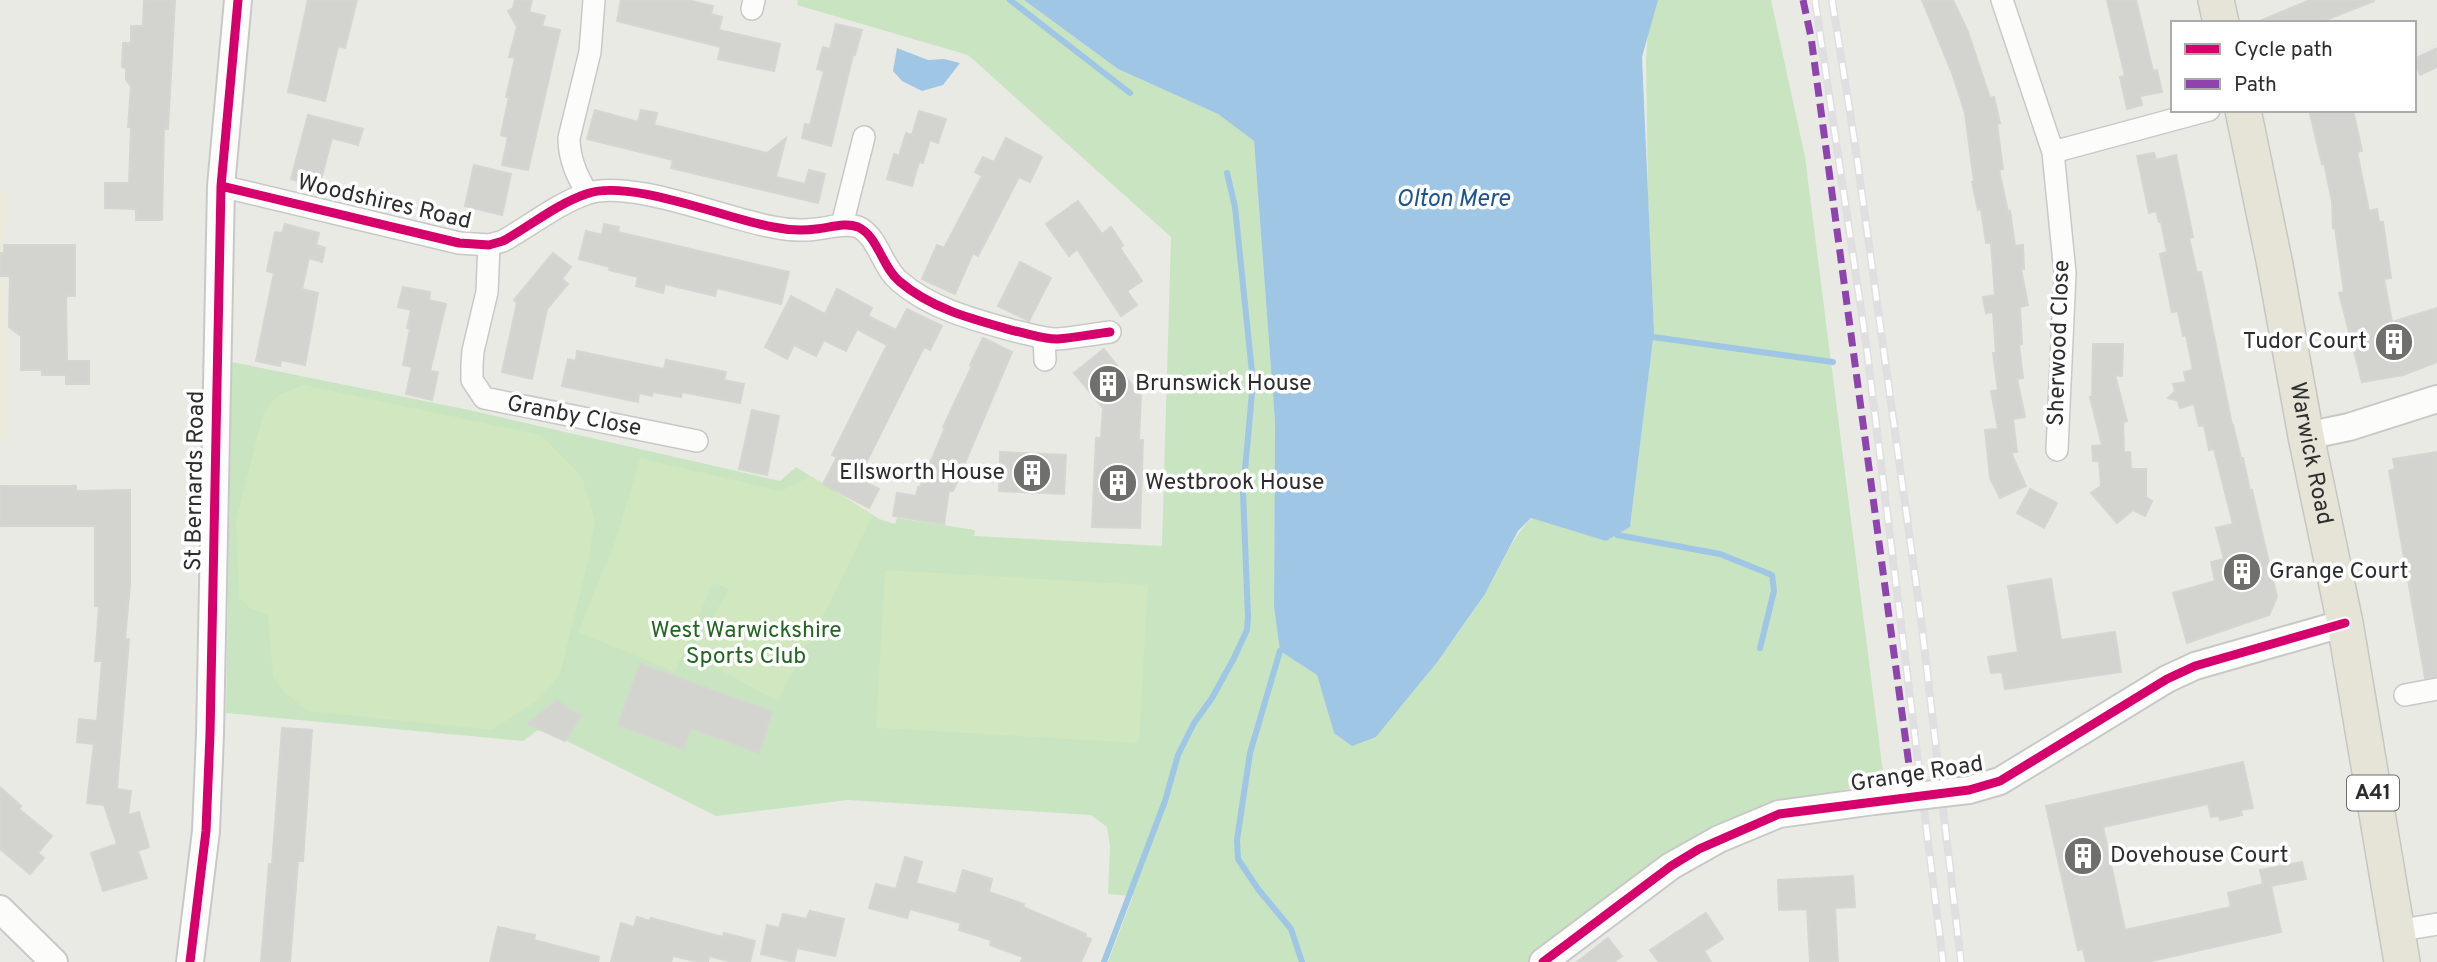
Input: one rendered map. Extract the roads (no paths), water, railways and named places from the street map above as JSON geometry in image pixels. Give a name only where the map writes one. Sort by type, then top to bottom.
[{"type":"highway","name":"Warwick Road","points":[[2242,112],[2276,265],[2306,436],[2345,623],[2399,946]]},
{"type":"street","name":"St Bernards Road","points":[[190,962],[206,831],[221,186],[238,0]]},
{"type":"street","points":[[587,193],[576,173],[569,149],[569,138],[590,52],[593,0]]},
{"type":"street","name":"Sherwood Close","points":[[2002,0],[2053,152],[2065,273],[2057,450]]},
{"type":"street","points":[[2053,152],[2201,112]]},
{"type":"street","points":[[864,137],[842,225],[861,229],[873,242],[883,264],[912,293],[969,318],[1044,338],[1058,339],[1110,332]]},
{"type":"street","name":"Woodshires Road","points":[[221,186],[458,243],[489,245],[503,242],[587,193],[613,189],[636,192],[774,228],[814,230],[842,225]]},
{"type":"street","name":"Granby Close","points":[[489,245],[486,292],[472,365],[472,380],[484,398],[697,441]]},
{"type":"street","points":[[1044,338],[1045,360]]},
{"type":"street","points":[[2306,436],[2349,427],[2437,399]]},
{"type":"street","name":"Grange Road","points":[[1543,962],[1671,866],[1719,839],[1779,814],[1969,790],[2007,777],[2167,678],[2195,666],[2345,623]]},
{"type":"street","points":[[2405,695],[2437,690]]},
{"type":"street","points":[[0,909],[54,962]]},
{"type":"street","points":[[2399,946],[2437,924]]},
{"type":"water","name":"Olton Mere","points":[[1024,0],[1658,0],[1642,57],[1654,331],[1630,527],[1606,541],[1531,518],[1518,531],[1485,594],[1438,661],[1376,737],[1352,746],[1334,733],[1317,675],[1280,651],[1274,607],[1275,422],[1254,141],[1218,114],[1118,69]]},
{"type":"water","points":[[897,48],[928,60],[944,59],[960,63],[943,85],[922,91],[902,81],[893,71]]},
{"type":"waterway","points":[[1010,0],[1130,93]]},
{"type":"waterway","points":[[1104,962],[1165,801],[1178,755],[1194,723],[1212,698],[1247,630],[1243,492],[1253,382],[1235,207],[1227,173]]},
{"type":"waterway","points":[[1653,337],[1833,362]]},
{"type":"waterway","points":[[1617,535],[1720,554],[1772,575],[1774,591],[1760,648]]},
{"type":"waterway","points":[[1280,651],[1250,753],[1237,840],[1238,859],[1258,889],[1291,929],[1302,962]]},
{"type":"railway","points":[[1815,0],[1866,343],[1943,962]]},
{"type":"railway","points":[[1832,0],[1855,144],[1921,619],[1961,962]]},
{"type":"place","name":"Tudor Court","points":[[2394,342]]},
{"type":"place","name":"Brunswick House","points":[[1108,384]]},
{"type":"place","name":"Ellsworth House","points":[[1032,473]]},
{"type":"place","name":"Westbrook House","points":[[1118,483]]},
{"type":"place","name":"Grange Court","points":[[2242,572]]},
{"type":"place","name":"Dovehouse Court","points":[[2083,856]]},
{"type":"park label","name":"West Warwickshire Sports Club","points":[[746,644]]}]
